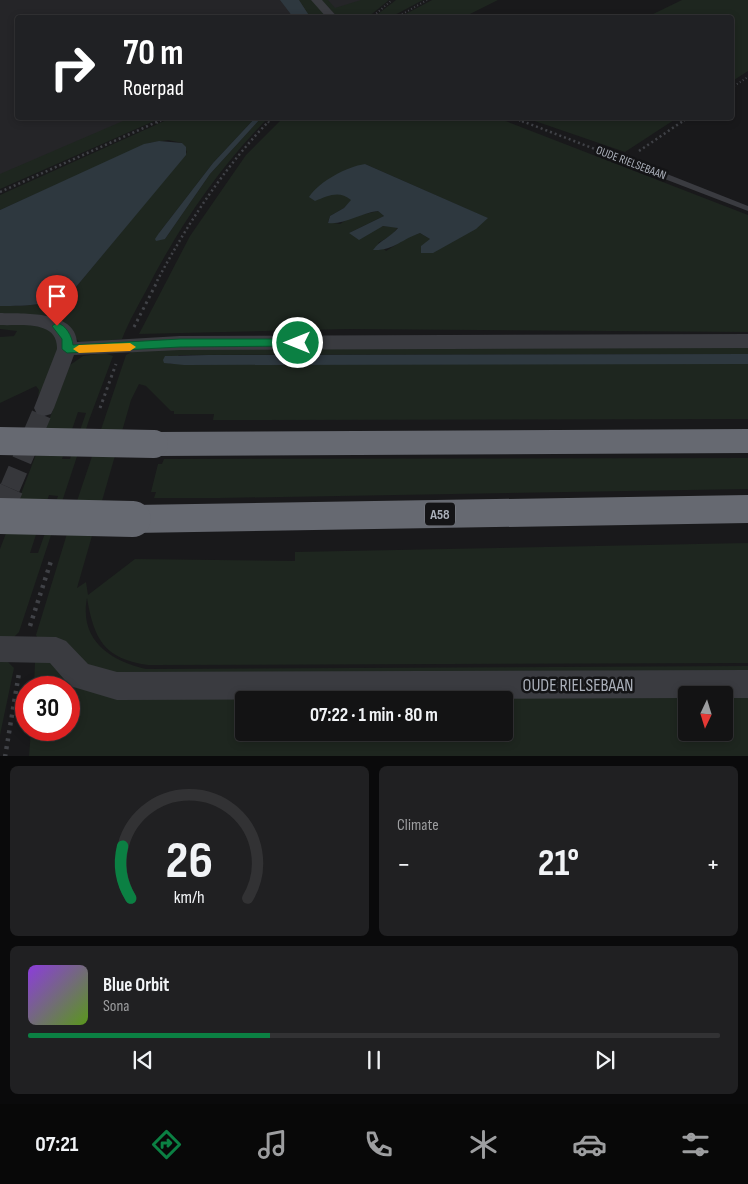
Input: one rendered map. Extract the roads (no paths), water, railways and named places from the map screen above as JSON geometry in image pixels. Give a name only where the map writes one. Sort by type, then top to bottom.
[{"type":"highway","points":[[0,441],[154,444],[748,441]]},
{"type":"highway","name":"A58","points":[[0,516],[133,519],[748,509]]},
{"type":"street","points":[[316,0],[330,15]]},
{"type":"street","points":[[0,319],[45,321],[57,326],[67,338],[67,349],[44,408]]},
{"type":"street","points":[[67,349],[180,343],[748,341]]},
{"type":"street","name":"OUDE RIELSEBAAN","points":[[12,649],[56,650],[80,676],[117,686],[748,684]]},
{"type":"lane","name":"OUDE RIELSEBAAN","points":[[626,161],[748,209]]},
{"type":"tunnel","points":[[10,488],[44,408]]},
{"type":"tunnel","points":[[0,512],[11,487]]}]
